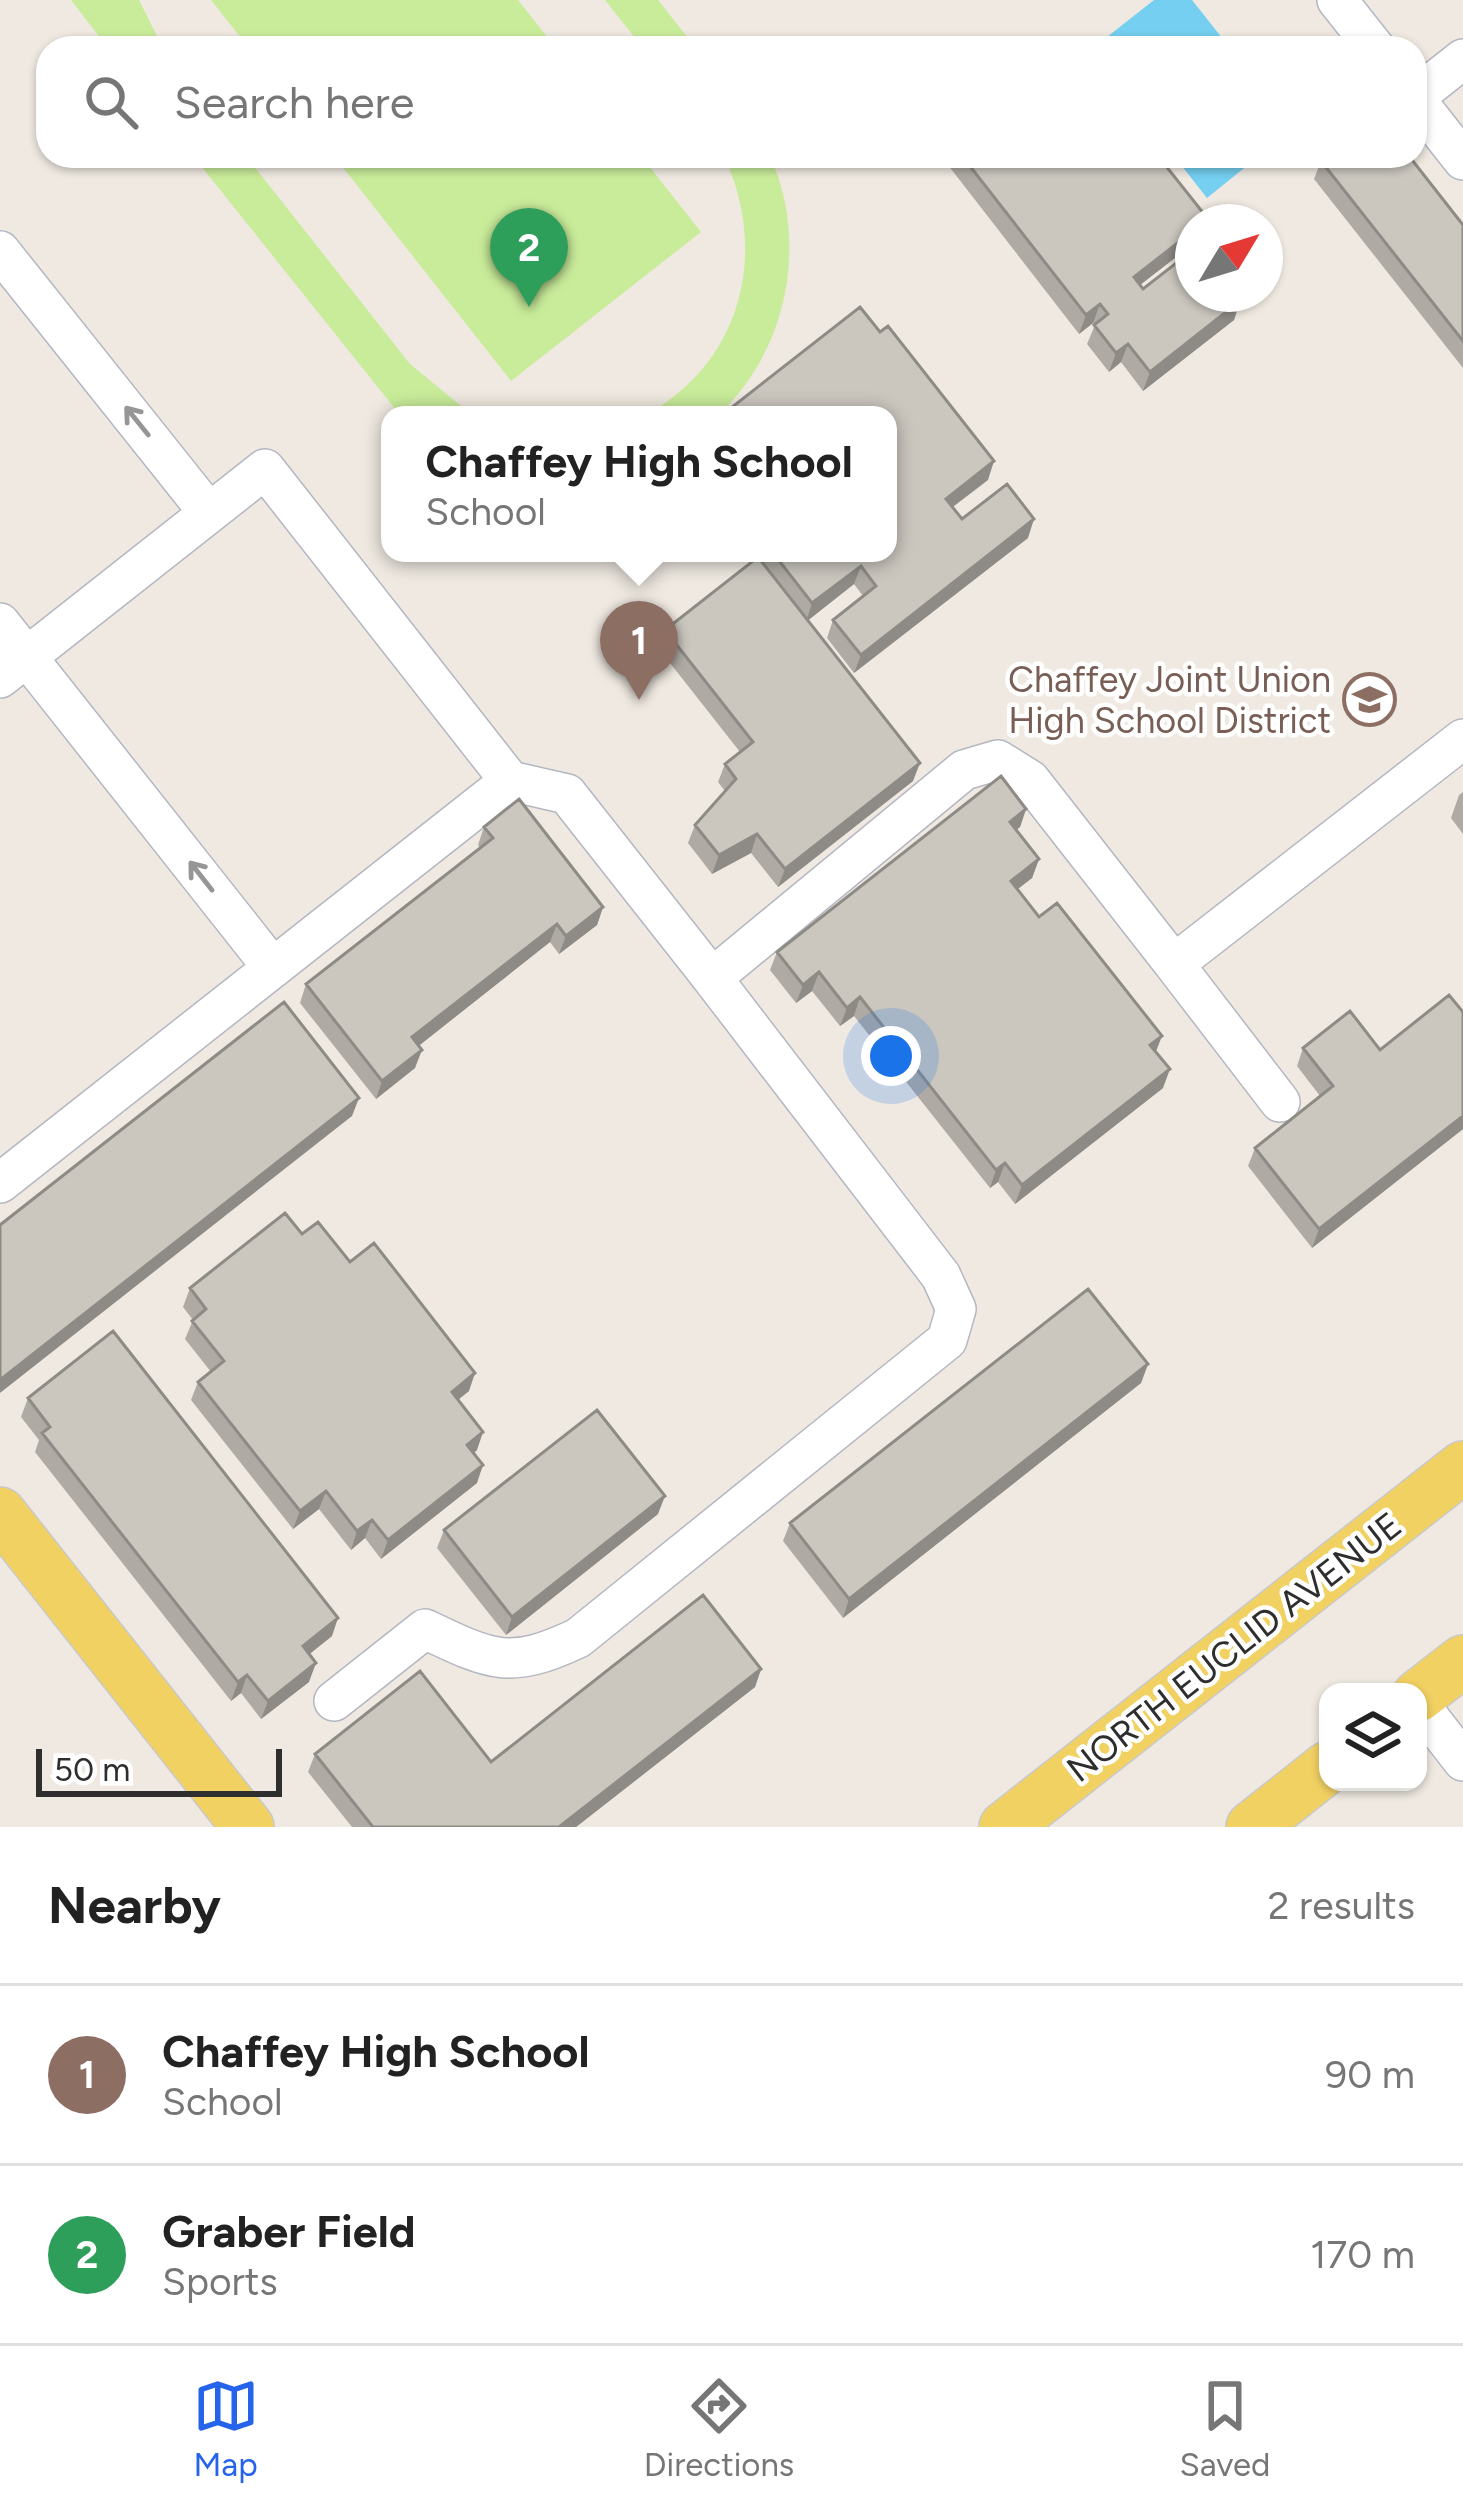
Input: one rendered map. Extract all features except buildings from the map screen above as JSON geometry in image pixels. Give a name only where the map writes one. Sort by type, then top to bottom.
[{"type":"main road","name":"NORTH EUCLID AVENUE","points":[[1006,1827],[1463,1467]]},
{"type":"main road","points":[[3,1523],[248,1827]]},
{"type":"main road","points":[[1427,1692],[1463,1661]]},
{"type":"main road","points":[[1252,1827],[1319,1774]]},
{"type":"street","points":[[1337,0],[1366,36]]},
{"type":"street","points":[[1427,88],[1463,59]]},
{"type":"street","points":[[1427,112],[1460,149]]},
{"type":"street","points":[[0,251],[208,513]]},
{"type":"street","points":[[14,667],[266,469],[510,782],[567,794],[941,1276],[956,1309],[947,1340],[578,1638],[531,1660],[480,1655],[425,1629],[334,1701]]},
{"type":"street","points":[[0,623],[14,667],[273,968]]},
{"type":"street","points":[[1174,964],[1463,740]]},
{"type":"street","points":[[712,978],[964,770],[998,760],[1030,780],[1280,1102]]},
{"type":"street","points":[[0,1183],[510,782]]},
{"type":"street","points":[[1427,1712],[1463,1760]]},
{"type":"green space","points":[[71,0],[139,0],[157,36],[99,36]]},
{"type":"green space","points":[[211,0],[518,0],[546,36],[240,36]]},
{"type":"green space","points":[[605,0],[658,0],[686,36],[634,36]]},
{"type":"green space","points":[[203,168],[255,168],[410,364],[461,406],[393,406]]},
{"type":"green space","points":[[343,168],[650,168],[701,232],[511,381]]},
{"type":"green space","points":[[729,168],[774,168],[788,224],[789,259],[775,328],[761,360],[726,406],[660,406],[705,366],[738,302],[744,230]]},
{"type":"water","points":[[1154,0],[1192,0],[1220,36],[1108,36]]},
{"type":"water","points":[[1183,168],[1244,168],[1207,198]]},
{"type":"place","name":"Graber Field","points":[[529,307]]},
{"type":"place","name":"Chaffey High School","points":[[639,700]]},
{"type":"place","name":"Chaffey Joint Union High School District","points":[[1370,700]]}]
